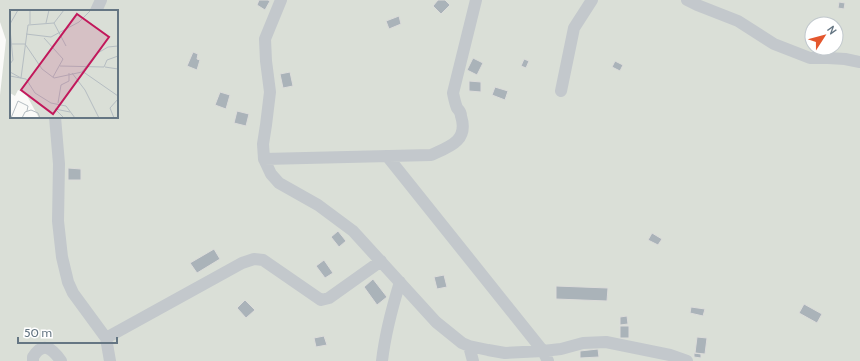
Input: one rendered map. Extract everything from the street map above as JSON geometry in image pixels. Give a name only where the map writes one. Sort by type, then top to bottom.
[{"type":"street","points":[[96,10],[100,0]]},
{"type":"street","points":[[281,0],[265,39],[270,92],[263,144],[264,159],[271,174],[279,183],[318,205],[353,231],[436,322],[462,343],[469,346],[505,353],[545,356],[561,349],[583,343],[606,342],[670,355],[687,361]]},
{"type":"street","points":[[264,159],[431,155],[453,145],[460,139],[463,130],[462,116],[453,93],[476,0]]},
{"type":"street","points":[[561,91],[574,28],[592,0]]},
{"type":"street","points":[[687,0],[738,21],[774,44],[810,58],[840,58],[860,62]]},
{"type":"street","points":[[55,118],[59,164],[58,221],[62,257],[68,282],[73,293],[106,338],[110,361]]},
{"type":"street","points":[[387,156],[545,356]]},
{"type":"street","points":[[106,338],[242,263],[254,259],[263,260],[321,300],[329,298],[381,261]]},
{"type":"street","points":[[382,361],[393,305],[400,282]]},
{"type":"street","points":[[469,346],[473,361]]},
{"type":"street","points":[[33,361],[35,353],[43,348],[48,348],[53,350],[61,361]]},
{"type":"shaded area","points":[[0,0],[860,0],[860,361],[0,361],[0,95],[6,40],[0,22]]},
{"type":"building","points":[[259,0],[270,1],[265,10],[257,5]]},
{"type":"building","points":[[438,0],[445,0],[450,5],[441,14],[433,6]]},
{"type":"building","points":[[839,2],[845,3],[844,9],[838,8]]},
{"type":"building","points":[[399,16],[401,24],[389,29],[386,21]]},
{"type":"building","points":[[193,52],[198,54],[197,59],[200,60],[197,70],[187,66]]},
{"type":"building","points":[[473,58],[483,63],[477,75],[467,70]]},
{"type":"building","points":[[524,59],[529,61],[526,68],[521,66]]},
{"type":"building","points":[[615,61],[623,65],[620,71],[612,67]]},
{"type":"building","points":[[290,72],[293,86],[283,88],[280,74]]},
{"type":"building","points":[[469,81],[481,82],[481,92],[469,91]]},
{"type":"building","points":[[495,87],[508,91],[505,100],[492,95]]},
{"type":"building","points":[[220,92],[230,95],[226,109],[215,105]]},
{"type":"building","points":[[237,111],[249,114],[246,126],[234,123]]},
{"type":"building","points":[[68,168],[81,169],[81,180],[68,180]]},
{"type":"building","points":[[338,231],[346,241],[339,247],[331,237]]},
{"type":"building","points":[[652,233],[662,239],[658,245],[648,240]]},
{"type":"building","points":[[214,249],[220,259],[197,273],[190,263]]},
{"type":"building","points":[[324,260],[333,273],[325,278],[316,266]]},
{"type":"building","points":[[444,275],[447,287],[437,289],[434,277]]},
{"type":"building","points":[[373,279],[387,297],[377,305],[364,287]]},
{"type":"building","points":[[556,286],[608,288],[607,301],[556,299]]},
{"type":"building","points":[[245,300],[255,310],[246,318],[237,308]]},
{"type":"building","points":[[804,304],[822,314],[817,323],[799,313]]},
{"type":"building","points":[[691,307],[705,309],[703,316],[690,313]]},
{"type":"building","points":[[627,316],[628,324],[620,325],[620,317]]},
{"type":"building","points":[[620,326],[629,326],[629,338],[620,338]]},
{"type":"building","points":[[324,336],[327,345],[316,347],[314,338]]},
{"type":"building","points":[[697,337],[707,338],[705,354],[695,353]]},
{"type":"building","points":[[598,349],[599,357],[580,358],[580,351]]},
{"type":"building","points":[[694,353],[701,354],[701,358],[694,357]]}]
